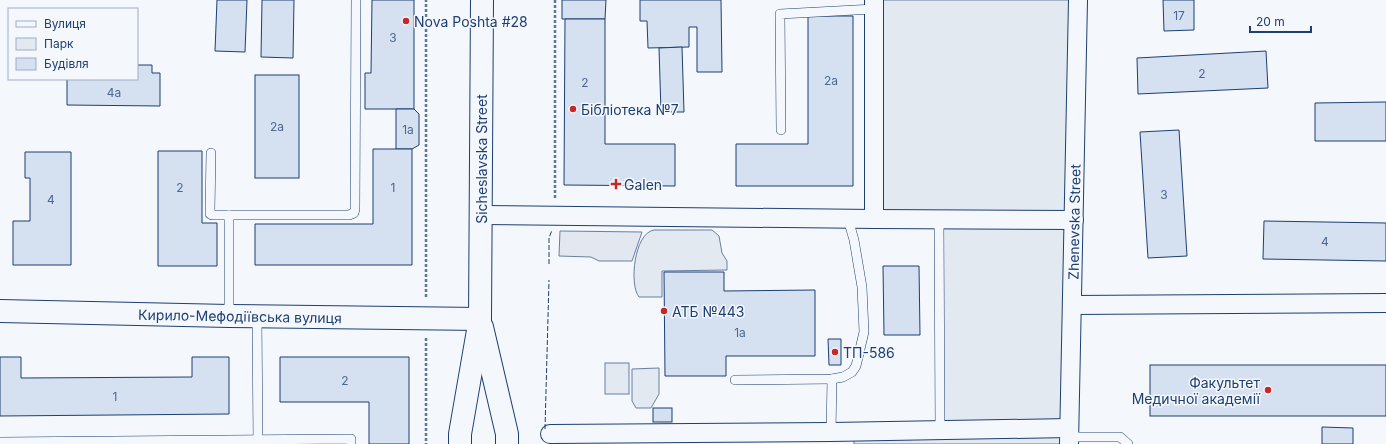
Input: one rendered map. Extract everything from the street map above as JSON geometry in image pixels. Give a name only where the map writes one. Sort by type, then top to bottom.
[{"type":"main road","name":"Sicheslavska Street","points":[[480,318],[482,0]]},
{"type":"main road","name":"Кирило-Мефодіївська вулиця","points":[[0,311],[229,316],[480,318]]},
{"type":"main road","points":[[460,444],[460,434],[480,318]]},
{"type":"main road","points":[[480,318],[507,434],[507,444]]},
{"type":"street","name":"Zhenevska Street","points":[[1069,436],[1078,0]]},
{"type":"street","points":[[874,4],[874,220]]},
{"type":"street","points":[[481,215],[874,220],[1074,220]]},
{"type":"street","points":[[1072,305],[1386,304]]},
{"type":"street","points":[[550,434],[831,432],[854,435],[940,431],[1069,436]]},
{"type":"lane","points":[[211,152],[210,214],[349,215],[354,213],[356,0]]},
{"type":"lane","points":[[781,130],[780,14],[874,4]]},
{"type":"lane","points":[[228,215],[229,316]]},
{"type":"lane","points":[[735,380],[832,379],[843,377],[852,372],[856,366],[864,332],[862,287],[854,240],[848,219]]},
{"type":"lane","points":[[939,220],[940,431]]},
{"type":"lane","points":[[257,316],[258,442]]},
{"type":"lane","points":[[831,432],[832,379]]},
{"type":"lane","points":[[1069,436],[1120,436],[1128,444]]},
{"type":"lane","points":[[0,442],[258,442],[351,439],[351,444]]},
{"type":"path","points":[[426,0],[426,444]]},
{"type":"path","points":[[555,0],[555,216]]},
{"type":"green space","points":[[874,0],[1078,0],[1069,444],[854,444],[854,432],[939,431],[939,220],[874,219]]},
{"type":"green space","points":[[654,230],[712,230],[719,236],[722,253],[727,261],[727,270],[662,271],[662,297],[639,297],[634,282],[635,260],[642,240],[647,233]]},
{"type":"green space","points":[[605,363],[629,363],[629,394],[605,394]]},
{"type":"green space","points":[[659,368],[659,394],[651,408],[636,408],[632,401],[632,369]]},
{"type":"shaded area","points":[[560,231],[642,232],[632,261],[599,261],[591,257],[559,256]]},
{"type":"building","points":[[217,0],[247,0],[245,52],[215,51]]},
{"type":"building","points":[[262,0],[294,0],[293,58],[261,57]]},
{"type":"building","points":[[372,0],[414,0],[414,109],[365,109],[365,73],[371,73]]},
{"type":"building","points":[[562,0],[606,0],[605,19],[562,19]]},
{"type":"building","points":[[640,0],[721,0],[722,72],[697,72],[697,27],[689,27],[689,47],[648,48],[647,21],[640,21]]},
{"type":"building","points":[[1163,0],[1194,0],[1194,30],[1164,31]]},
{"type":"building","points":[[808,16],[853,16],[853,186],[736,186],[736,144],[808,144]]},
{"type":"building","points":[[565,19],[605,19],[605,144],[675,144],[675,186],[564,185]]},
{"type":"building","points":[[682,47],[684,112],[661,112],[659,48]]},
{"type":"building","points":[[1266,51],[1268,88],[1138,94],[1137,58]]},
{"type":"building","points":[[138,65],[152,65],[152,73],[160,73],[160,106],[67,105],[67,80],[138,80]]},
{"type":"building","points":[[255,75],[299,75],[299,178],[255,178]]},
{"type":"building","points":[[1386,102],[1386,141],[1315,141],[1315,103]]},
{"type":"building","points":[[396,109],[414,109],[419,114],[419,145],[412,149],[396,149]]},
{"type":"building","points":[[1179,130],[1187,256],[1148,258],[1140,132]]},
{"type":"building","points":[[373,149],[412,149],[412,265],[255,265],[255,224],[373,224]]},
{"type":"building","points":[[158,151],[202,151],[202,223],[217,223],[217,266],[158,266]]},
{"type":"building","points":[[25,152],[71,152],[71,265],[13,265],[13,221],[30,221],[30,178],[25,178]]},
{"type":"building","points":[[1264,221],[1386,223],[1386,261],[1263,259]]},
{"type":"building","points":[[883,266],[919,266],[920,335],[884,335]]},
{"type":"building","points":[[664,272],[724,272],[724,291],[815,290],[815,356],[726,356],[726,376],[665,376]]},
{"type":"building","name":"ТП-586","points":[[828,339],[841,339],[841,365],[829,365]]},
{"type":"building","points":[[0,357],[21,357],[21,378],[192,377],[192,357],[229,357],[229,414],[0,416]]},
{"type":"building","points":[[280,357],[409,357],[409,444],[369,444],[369,402],[280,402]]},
{"type":"building","name":"Факультет Медичної академії","points":[[1150,365],[1386,365],[1386,416],[1150,416]]},
{"type":"building","points":[[653,408],[672,408],[672,422],[653,422]]},
{"type":"building","points":[[1322,427],[1353,428],[1353,444],[1322,444]]},
{"type":"fence","points":[[549,264],[549,238],[552,230]]},
{"type":"fence","points":[[545,429],[549,280]]},
{"type":"place","name":"Nova Poshta #28","points":[[406,21]]},
{"type":"place","name":"Бібліотека №7","points":[[573,109]]},
{"type":"place","name":"Galen","points":[[616,184]]},
{"type":"place","name":"АТБ №443","points":[[664,311]]},
{"type":"place","name":"ТП-586","points":[[835,352]]},
{"type":"place","name":"Факультет Медичної академії","points":[[1268,390]]}]
